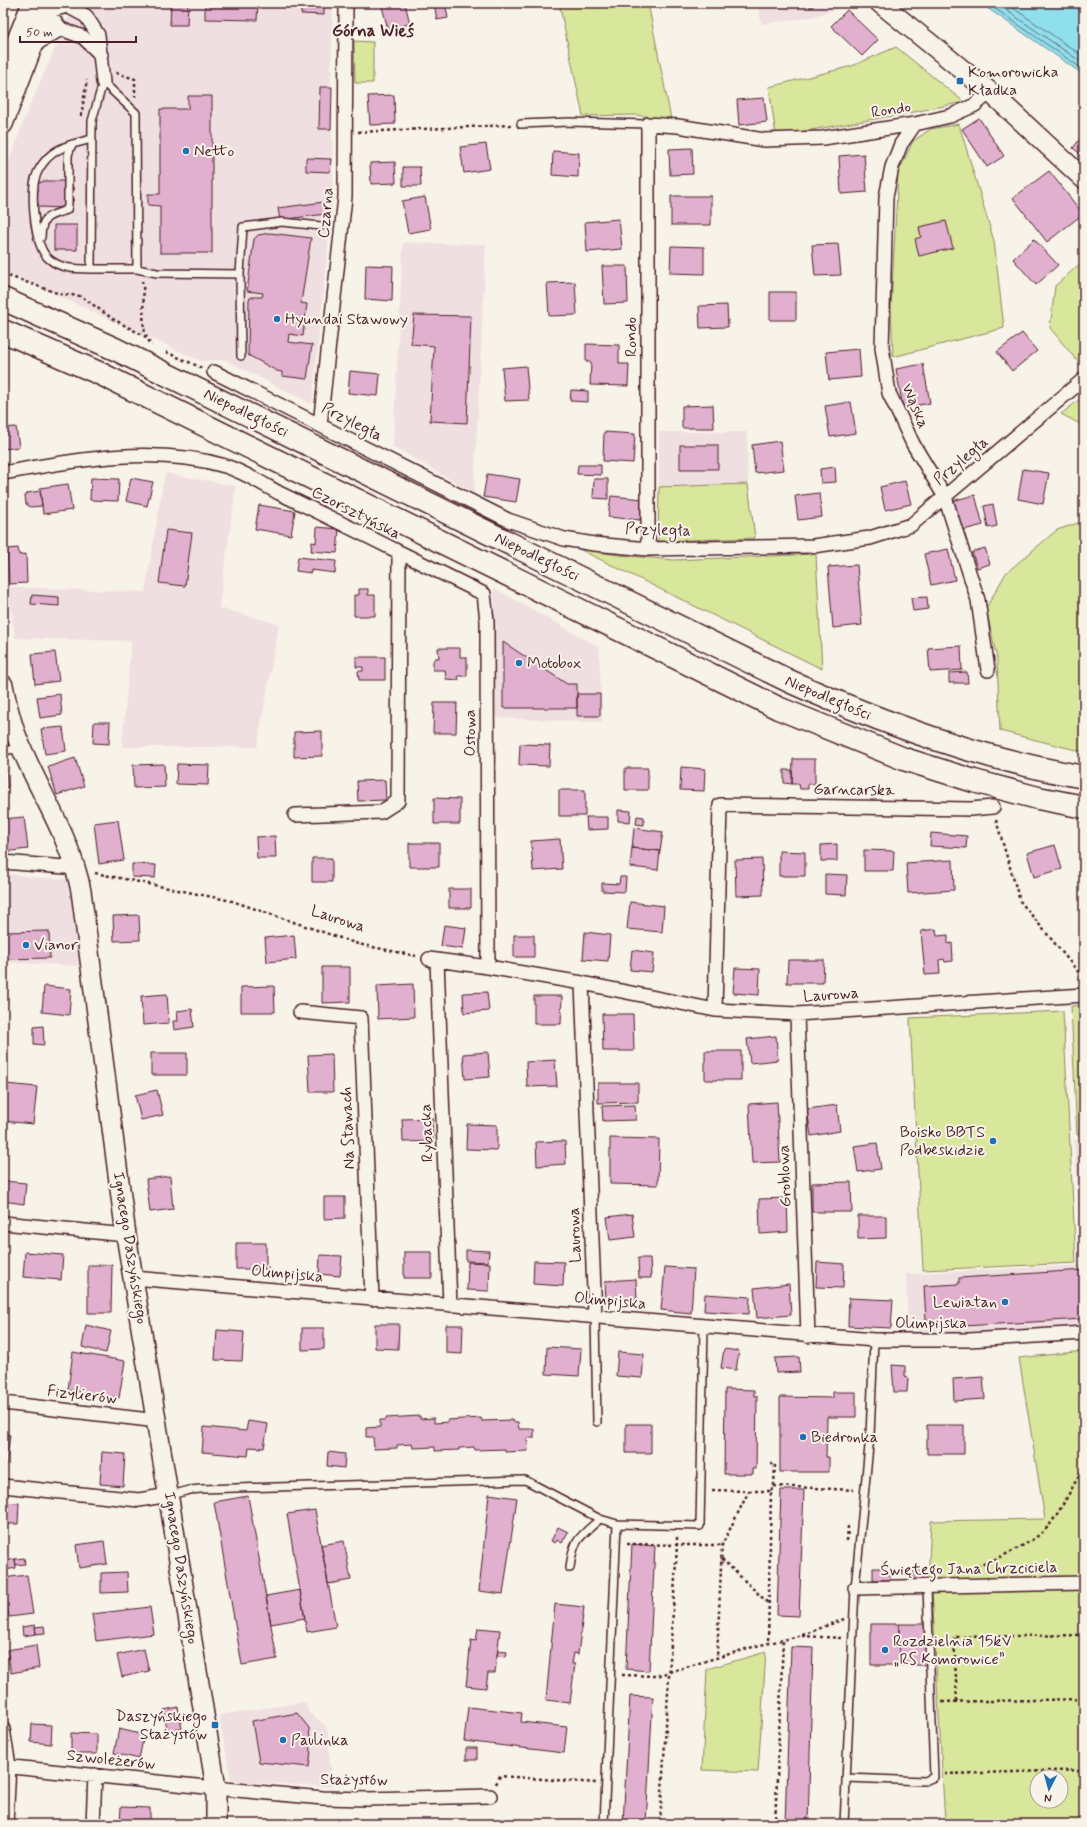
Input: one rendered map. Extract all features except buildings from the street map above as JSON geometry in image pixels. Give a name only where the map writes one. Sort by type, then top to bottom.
[{"type":"highway","name":"Niepodległości","points":[[3,300],[115,349],[789,681],[825,697],[916,733],[976,752],[1048,771],[1084,777]]},
{"type":"highway","name":"Niepodległości","points":[[3,331],[101,374],[778,708],[904,759],[974,781],[1038,798],[1084,807]]},
{"type":"street","name":"Czarna","points":[[320,425],[345,197],[346,3]]},
{"type":"street","points":[[880,3],[990,92],[1084,179]]},
{"type":"street","points":[[3,78],[24,24],[51,5]]},
{"type":"street","points":[[51,5],[61,29],[83,37],[101,55]]},
{"type":"street","points":[[3,124],[31,47],[51,5]]},
{"type":"street","points":[[51,5],[86,16],[92,24],[98,35],[103,82]]},
{"type":"street","points":[[31,47],[61,29]]},
{"type":"street","name":"Rondo","points":[[648,549],[648,124],[678,126],[764,140],[823,138],[914,124],[950,116],[975,105],[990,92]]},
{"type":"street","name":"Wąska","points":[[914,124],[902,144],[892,167],[886,197],[882,348],[889,393],[913,444],[945,497],[978,600],[988,670]]},
{"type":"street","name":"Przyległa","points":[[214,372],[490,511],[520,524],[564,538],[594,544],[648,549],[813,546],[870,538],[911,524],[1084,380]]},
{"type":"street","name":"Czorsztyńska","points":[[3,473],[67,461],[105,457],[147,456],[182,458],[226,466],[399,552],[398,801],[381,812],[295,815]]},
{"type":"street","name":"Ostowa","points":[[399,552],[484,594],[487,621],[488,967]]},
{"type":"street","name":"Ignacego Daszyńskiego","points":[[3,686],[9,713],[12,750],[82,870],[82,897],[126,1234],[158,1421],[216,1788],[216,1824]]},
{"type":"street","name":"Garncarska","points":[[716,1010],[720,805],[993,807]]},
{"type":"street","points":[[3,862],[82,870]]},
{"type":"street","name":"Laurowa","points":[[433,959],[582,983],[716,1010],[797,1014],[1084,995]]},
{"type":"street","name":"Rybacka","points":[[433,959],[450,1305]]},
{"type":"street","name":"Laurowa","points":[[582,983],[595,1317]]},
{"type":"street","name":"Na Stawach","points":[[300,1012],[361,1018],[372,1298]]},
{"type":"street","name":"Groblowa","points":[[797,1014],[808,1336]]},
{"type":"street","points":[[3,1223],[126,1234]]},
{"type":"street","name":"Olimpijska","points":[[133,1278],[808,1336],[874,1340],[969,1340],[1084,1333]]},
{"type":"street","name":"Fizylierów","points":[[3,1402],[158,1421]]},
{"type":"street","points":[[3,1486],[139,1500],[169,1495]]},
{"type":"street","name":"Świętego Jana Chrzciciela","points":[[855,1588],[1084,1583]]},
{"type":"street","points":[[3,1729],[6,1766],[6,1824]]},
{"type":"street","name":"Szwoleżerów","points":[[6,1766],[216,1788]]},
{"type":"street","points":[[93,1824],[96,1775]]},
{"type":"street","name":"Stażystów","points":[[216,1788],[323,1798],[360,1799],[490,1796]]},
{"type":"lane","points":[[91,269],[92,121],[103,82],[136,113],[137,269]]},
{"type":"lane","name":"Rondo","points":[[521,124],[605,122],[648,124]]},
{"type":"lane","points":[[92,139],[72,144],[57,150],[44,162],[37,174],[34,184],[34,219],[40,244],[47,257],[56,264],[67,268],[137,269],[157,274],[240,274]]},
{"type":"lane","points":[[40,244],[41,228],[44,220],[50,214],[67,210],[68,155],[72,144]]},
{"type":"lane","points":[[242,356],[240,274],[243,227],[282,222],[321,226]]},
{"type":"lane","points":[[595,1317],[597,1422]]},
{"type":"lane","points":[[169,1495],[196,1490],[525,1480],[600,1519],[617,1524],[700,1526],[704,1327]]},
{"type":"lane","points":[[844,1824],[855,1588],[870,1436],[874,1340]]},
{"type":"lane","points":[[570,1568],[574,1544],[600,1519]]},
{"type":"lane","points":[[604,1824],[612,1674],[617,1524]]},
{"type":"lane","points":[[846,1778],[925,1781],[934,1777],[927,1587]]},
{"type":"path","points":[[88,75],[81,116],[92,121]]},
{"type":"path","points":[[346,132],[521,124]]},
{"type":"path","points":[[137,269],[143,282],[145,294],[144,324],[146,337],[151,345],[158,348]]},
{"type":"path","points":[[3,274],[60,294],[81,296],[113,319],[146,337]]},
{"type":"path","points":[[165,351],[214,372]]},
{"type":"path","points":[[993,807],[1000,836],[1020,900],[1084,979]]},
{"type":"path","name":"Laurowa","points":[[82,870],[232,901],[358,944],[433,959]]},
{"type":"path","points":[[768,1643],[771,1491],[774,1486],[775,1464],[772,1464]]},
{"type":"path","points":[[960,1573],[994,1560],[1039,1534],[1051,1524],[1084,1467]]},
{"type":"path","points":[[774,1486],[854,1490]]},
{"type":"path","points":[[701,1490],[771,1491]]},
{"type":"path","points":[[718,1657],[722,1545],[748,1491]]},
{"type":"path","points":[[660,1824],[678,1525]]},
{"type":"path","points":[[617,1543],[722,1545]]},
{"type":"path","points":[[722,1558],[768,1604]]},
{"type":"path","points":[[612,1674],[656,1676],[768,1643],[800,1636],[833,1622],[854,1616]]},
{"type":"path","points":[[957,1701],[954,1637],[1084,1635]]},
{"type":"path","points":[[800,1636],[843,1638]]},
{"type":"path","points":[[775,1824],[783,1640]]},
{"type":"path","points":[[938,1703],[957,1701],[1084,1700]]},
{"type":"path","points":[[942,1774],[1084,1770]]},
{"type":"path","points":[[490,1796],[500,1776],[606,1784]]},
{"type":"shaded area","points":[[75,3],[333,3],[331,79],[333,194],[312,404],[225,360],[201,361],[3,271],[3,179],[27,112]]},
{"type":"shaded area","points":[[757,3],[852,4],[811,17],[762,24]]},
{"type":"shaded area","points":[[403,243],[486,244],[474,493],[393,447]]},
{"type":"shaded area","points":[[659,432],[747,432],[748,484],[659,487]]},
{"type":"shaded area","points":[[165,473],[236,486],[219,608],[279,624],[257,747],[122,747],[131,641],[15,638],[8,587],[145,592]]},
{"type":"shaded area","points":[[494,588],[599,647],[602,722],[495,718]]},
{"type":"shaded area","points":[[3,873],[40,878],[68,879],[81,966],[3,962]]},
{"type":"shaded area","name":"Lewiatan","points":[[1074,1140],[1084,1140],[1084,1325],[969,1335],[908,1332],[906,1274],[1082,1265]]},
{"type":"shaded area","points":[[305,1702],[309,1713],[325,1725],[328,1733],[332,1787],[231,1781],[219,1715]]},
{"type":"green space","points":[[559,3],[648,3],[671,119],[635,115],[583,116]]},
{"type":"green space","points":[[354,41],[373,42],[373,83],[355,83]]},
{"type":"green space","points":[[896,47],[964,102],[776,136],[769,87],[852,66]]},
{"type":"green space","points":[[959,124],[994,241],[1004,328],[893,357],[891,307],[898,173],[913,141],[931,129]]},
{"type":"green space","points":[[1084,260],[1084,366],[1082,367],[1050,328],[1055,286]]},
{"type":"green space","points":[[1084,396],[1084,426],[1061,414]]},
{"type":"green space","points":[[748,484],[755,538],[658,541],[659,487]]},
{"type":"green space","points":[[1084,521],[1084,752],[1000,731],[997,659],[986,608],[1006,573],[1057,530]]},
{"type":"green space","points":[[579,549],[618,555],[674,560],[816,554],[822,669]]},
{"type":"green space","points":[[1084,1005],[1084,1134],[1077,1135],[1071,1006]]},
{"type":"green space","name":"Boisko BBTS Podbeskidzie","points":[[1063,1011],[1076,1263],[923,1270],[910,1018]]},
{"type":"green space","points":[[1084,1351],[1084,1576],[928,1582],[931,1521],[1045,1519],[1019,1358]]},
{"type":"green space","points":[[1084,1588],[1084,1824],[945,1824],[932,1591]]},
{"type":"green space","points":[[766,1652],[758,1772],[702,1770],[707,1669]]},
{"type":"water","points":[[980,3],[1070,3],[1084,12],[1084,75]]},
{"type":"place","name":"Komorowicka Kładka","points":[[960,81]]},
{"type":"place","name":"Netto","points":[[186,151]]},
{"type":"place","name":"Hyundai Stawowy","points":[[277,319]]},
{"type":"place","name":"Motobox","points":[[519,663]]},
{"type":"place","name":"Vianor","points":[[26,945]]},
{"type":"place","name":"Boisko BBTS Podbeskidzie","points":[[993,1141]]},
{"type":"place","name":"Lewiatan","points":[[1005,1302]]},
{"type":"place","name":"Biedronka","points":[[803,1437]]},
{"type":"place","name":"Rozdzielnia 15kV „RS Komorowice”","points":[[885,1650]]},
{"type":"place","name":"Daszyńskiego Stażystów","points":[[215,1725]]},
{"type":"place","name":"Paulinka","points":[[283,1740]]},
{"type":"district","name":"Górna Wieś","points":[[373,31]]}]
